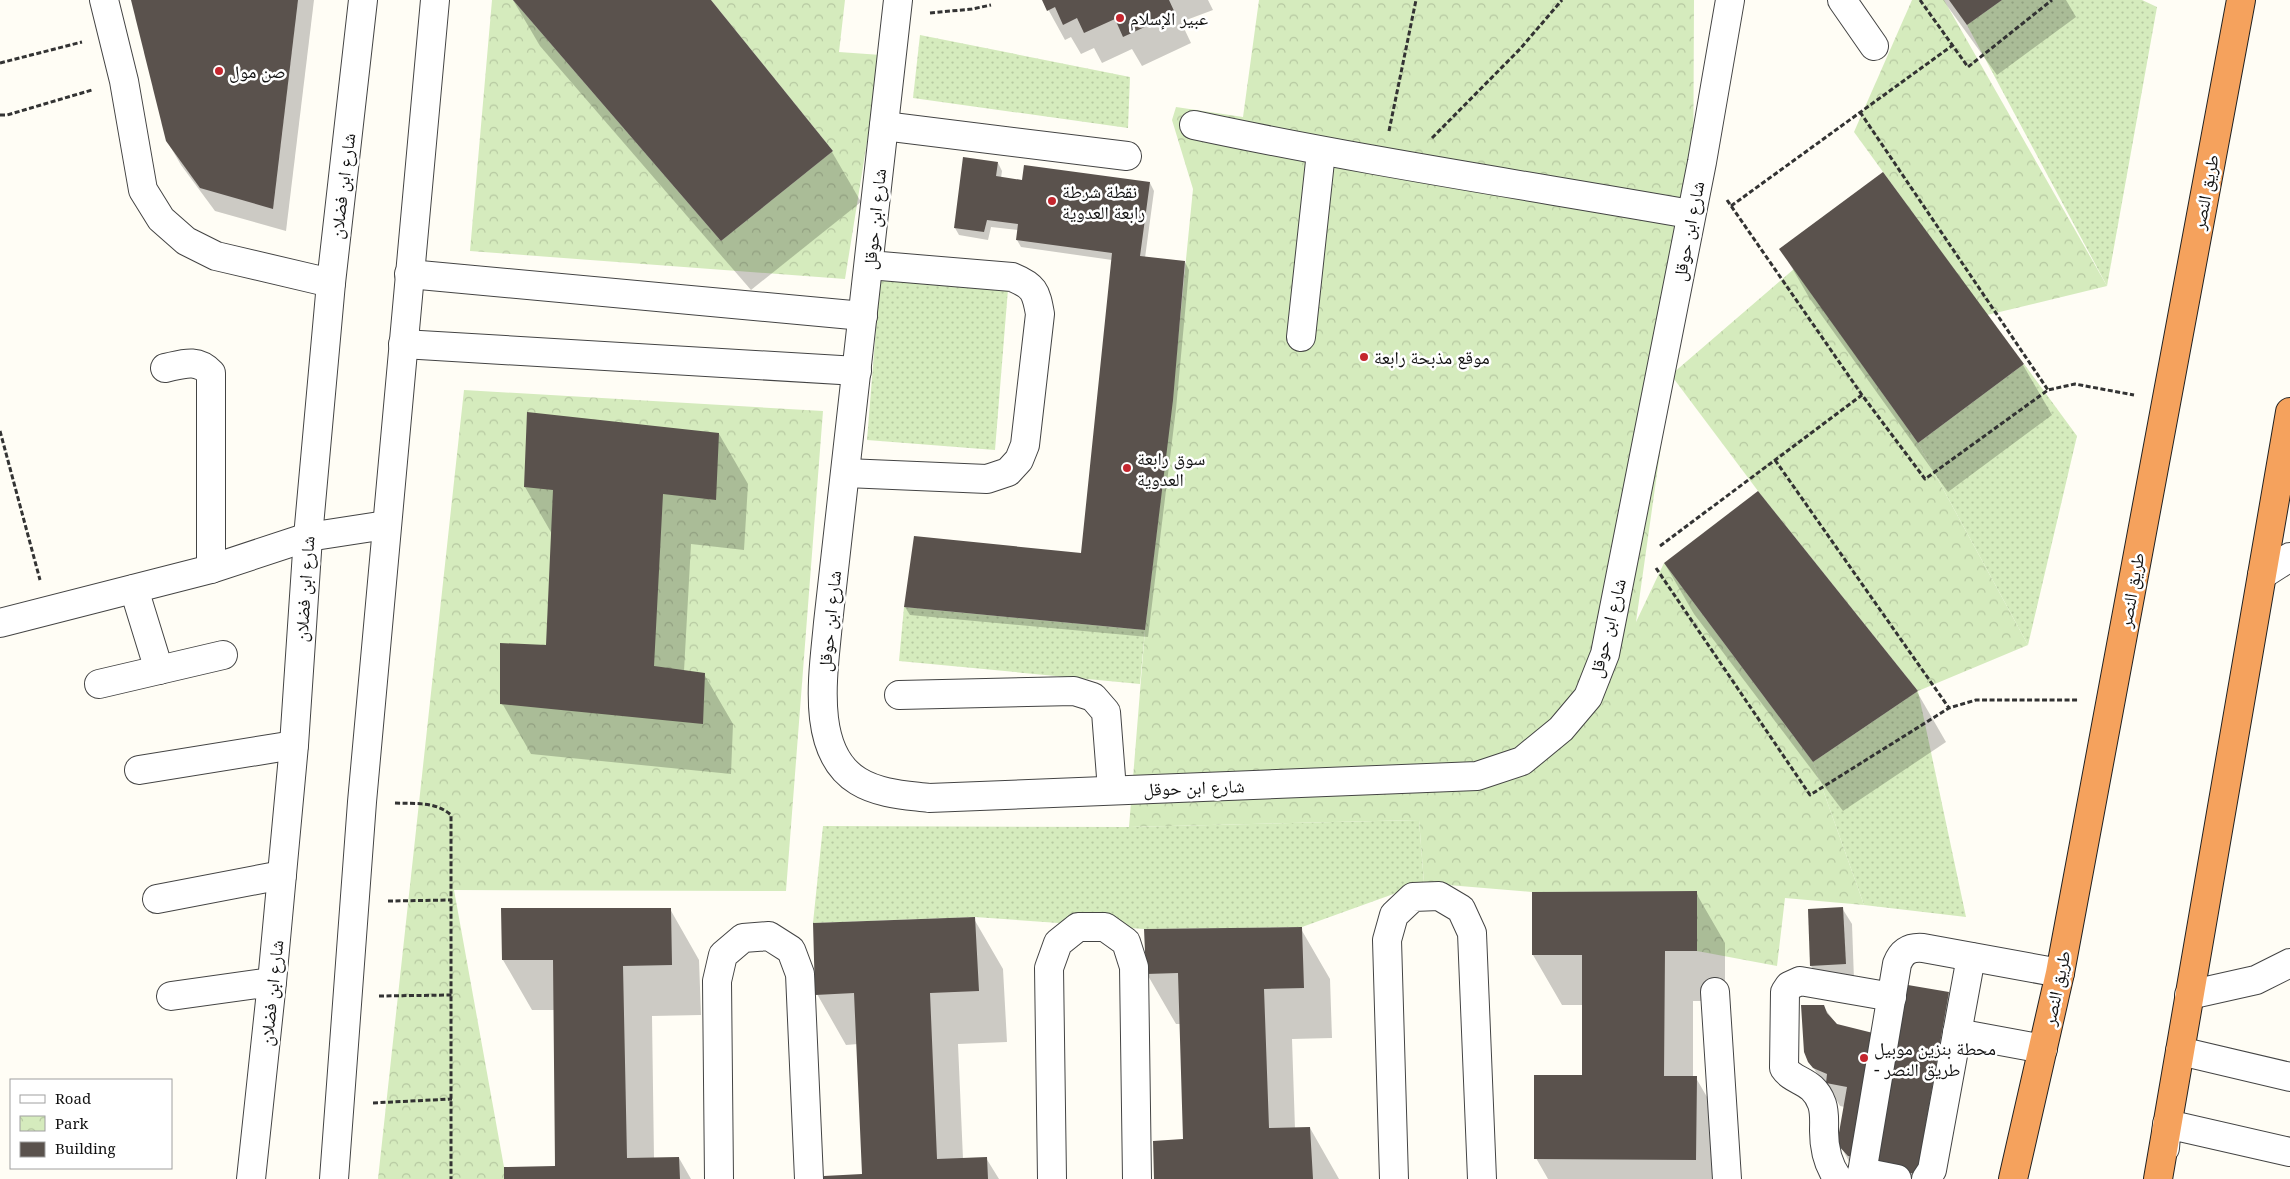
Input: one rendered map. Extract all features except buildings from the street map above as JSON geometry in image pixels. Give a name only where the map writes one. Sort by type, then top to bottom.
[{"type":"highway","name":"طريق النصر","points":[[2013,1179],[2060,973],[2241,0]]},
{"type":"highway","points":[[2158,1179],[2290,412]]},
{"type":"street","points":[[104,0],[124,81],[143,190],[161,219],[186,241],[216,256],[330,283]]},
{"type":"street","name":"شارع ابن فضلان","points":[[250,1179],[272,982],[294,746],[308,537],[330,283],[363,0]]},
{"type":"street","points":[[334,1179],[362,802],[435,0]]},
{"type":"street","name":"شارع ابن حوقل","points":[[898,5],[828,622],[822,700],[826,732],[839,762],[858,781],[888,793],[929,798],[1477,776],[1522,761],[1561,729],[1588,697],[1605,654],[1690,214],[1702,162],[1730,0]]},
{"type":"street","points":[[1842,0],[1874,46]]},
{"type":"street","points":[[884,126],[1127,156]]},
{"type":"street","points":[[1194,126],[1321,152],[1690,214]]},
{"type":"street","points":[[1301,337],[1321,152]]},
{"type":"street","points":[[846,474],[987,479],[1008,472],[1019,460],[1025,445],[1029,425],[1040,314],[1038,298],[1030,285],[1012,277],[869,265]]},
{"type":"street","points":[[409,274],[863,316]]},
{"type":"street","points":[[403,344],[857,372]]},
{"type":"street","points":[[165,368],[192,362],[203,365],[211,373],[211,569]]},
{"type":"street","points":[[0,623],[211,569],[308,537],[386,525]]},
{"type":"street","points":[[2262,575],[2290,557]]},
{"type":"street","points":[[134,589],[159,670]]},
{"type":"street","points":[[99,684],[223,654]]},
{"type":"street","points":[[899,695],[1074,691],[1093,697],[1106,712],[1112,790]]},
{"type":"street","points":[[139,770],[294,746]]},
{"type":"street","points":[[157,899],[282,875]]},
{"type":"street","points":[[1394,1179],[1388,940],[1394,914],[1414,897],[1440,896],[1461,909],[1472,933],[1482,1179]]},
{"type":"street","points":[[1052,1179],[1049,968],[1058,943],[1078,927],[1105,927],[1126,942],[1134,967],[1137,1179]]},
{"type":"street","points":[[719,1179],[716,981],[723,955],[742,938],[769,936],[791,950],[800,974],[809,1179]]},
{"type":"street","points":[[1854,1177],[1900,956],[1907,950],[1915,947],[2060,973]]},
{"type":"street","points":[[1926,1179],[1932,1170],[1971,957]]},
{"type":"street","points":[[2189,996],[2256,980],[2290,963]]},
{"type":"street","points":[[1892,997],[1800,981],[1789,986],[1785,992],[1784,1068],[1787,1073],[1809,1085],[1817,1094],[1822,1105],[1825,1148],[1829,1163],[1854,1177],[1897,1179]]},
{"type":"street","points":[[171,996],[272,982]]},
{"type":"street","points":[[1715,992],[1727,1179]]},
{"type":"street","points":[[1957,1033],[2043,1049]]},
{"type":"street","points":[[2180,1051],[2290,1077]]},
{"type":"street","points":[[2167,1179],[2165,1157],[2167,1124],[2290,1152]]},
{"type":"path","points":[[1394,163],[1416,0]]},
{"type":"path","points":[[1394,163],[1520,49],[1562,0]]},
{"type":"path","points":[[1920,0],[1968,66],[2052,0]]},
{"type":"path","points":[[898,5],[930,12],[953,11],[991,5]]},
{"type":"path","points":[[0,63],[112,35]]},
{"type":"path","points":[[1731,206],[1953,45]]},
{"type":"path","points":[[0,115],[7,115],[124,81]]},
{"type":"path","points":[[1860,112],[2048,390]]},
{"type":"path","points":[[1702,162],[1862,395],[1925,479],[2048,390],[2075,384],[2166,401]]},
{"type":"path","points":[[1647,555],[1862,395]]},
{"type":"path","points":[[0,431],[48,611]]},
{"type":"path","points":[[1775,460],[1949,708]]},
{"type":"path","points":[[1631,526],[1647,555],[1810,795],[1949,708],[1976,700],[2111,700]]},
{"type":"path","points":[[362,802],[429,804],[442,808],[451,815],[451,1179]]},
{"type":"path","points":[[354,902],[452,900]]},
{"type":"path","points":[[348,997],[452,995]]},
{"type":"path","points":[[340,1104],[452,1099]]},
{"type":"green space","points":[[492,0],[513,0],[721,241],[833,151],[711,0],[845,0],[839,52],[881,55],[845,279],[470,251]]},
{"type":"green space","points":[[1259,0],[1694,0],[1693,219],[1672,374],[1794,269],[1918,443],[2028,645],[1918,691],[1758,491],[1671,375],[1636,622],[1664,563],[1813,762],[1864,905],[1785,898],[1777,966],[1697,951],[1697,891],[1532,892],[1424,883],[1419,820],[1129,827],[1145,630],[1172,400],[1193,189],[1172,120],[1176,107],[1243,117]]},
{"type":"green space","points":[[1912,0],[1944,0],[2107,286],[1987,315],[1854,132]]},
{"type":"green space","points":[[2002,0],[2142,0],[2157,7],[2107,286],[1967,25]]},
{"type":"green space","points":[[920,35],[1130,77],[1128,128],[913,98]]},
{"type":"green space","points":[[880,279],[1008,289],[995,450],[867,440]]},
{"type":"green space","points":[[2024,364],[2077,436],[2028,645],[1918,443]]},
{"type":"green space","points":[[464,390],[823,411],[786,891],[454,890],[504,1167],[504,1179],[378,1179]]},
{"type":"green space","points":[[904,607],[1145,630],[1140,684],[899,661]]},
{"type":"green space","points":[[1918,691],[1966,917],[1864,905],[1813,762]]},
{"type":"green space","points":[[1419,820],[1424,883],[1302,927],[1144,929],[975,917],[813,923],[823,826],[1129,827]]},
{"type":"place","name":"عبير الإسلام","points":[[1120,18]]},
{"type":"place","name":"صن مول","points":[[219,71]]},
{"type":"place","name":"نقطة شرطة رابعة العدوية","points":[[1052,201]]},
{"type":"place","name":"موقع مذبحة رابعة","points":[[1364,357]]},
{"type":"place","name":"سوق رابعة العدوية","points":[[1127,468]]},
{"type":"place","name":"محطة بنزين موبيل - طريق النصر","points":[[1864,1058]]}]
